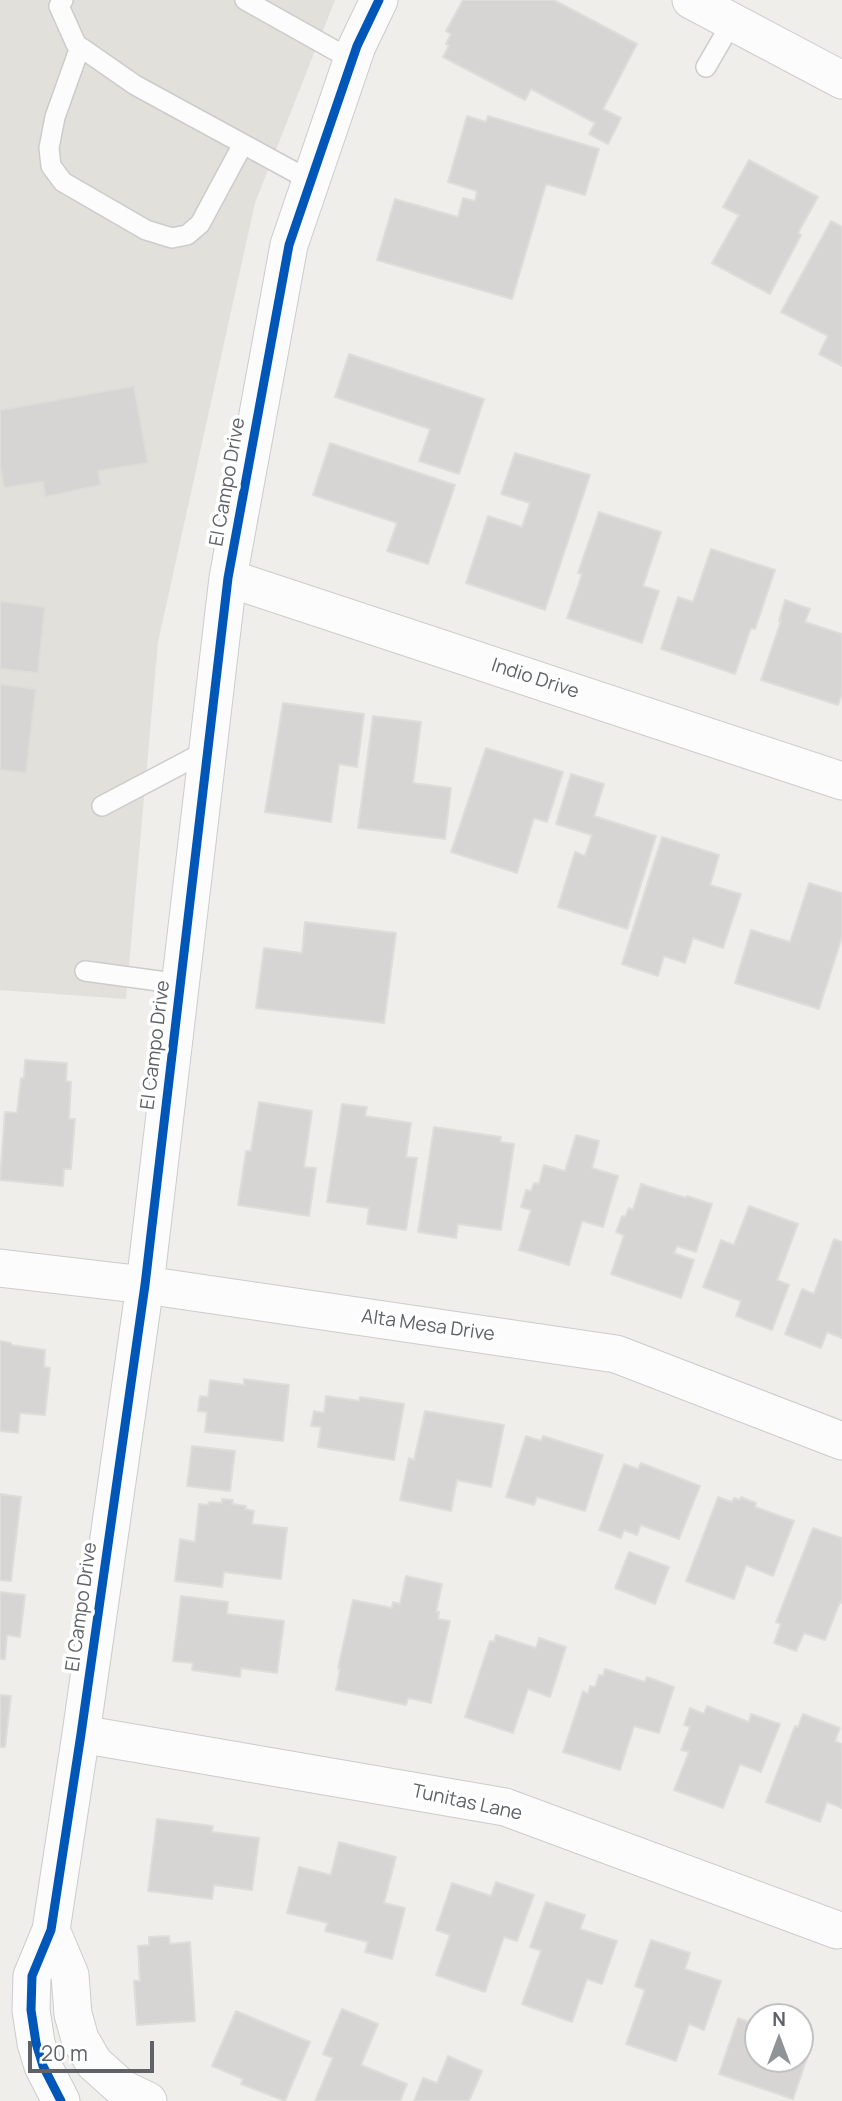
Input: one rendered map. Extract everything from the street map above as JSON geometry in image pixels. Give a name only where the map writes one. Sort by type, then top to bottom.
[{"type":"street","name":"El Campo Drive","points":[[61,2101],[43,2066],[31,2010],[33,1976],[51,1930],[82,1734],[145,1285],[229,578],[289,245],[352,60],[379,0]]},
{"type":"street","points":[[691,0],[842,80]]},
{"type":"street","name":"Indio Drive","points":[[229,578],[842,781]]},
{"type":"street","name":"Alta Mesa Drive","points":[[0,1268],[145,1285],[616,1354],[842,1441]]},
{"type":"street","name":"Tunitas Lane","points":[[82,1734],[505,1807],[836,1930]]},
{"type":"street","points":[[51,1930],[70,1975],[73,2014],[80,2039],[89,2055],[109,2079],[148,2101]]},
{"type":"lane","points":[[63,0],[59,6],[76,44],[80,47],[135,85],[311,181]]},
{"type":"lane","points":[[245,0],[352,60]]},
{"type":"lane","points":[[706,67],[732,22]]},
{"type":"lane","points":[[80,47],[55,117],[49,148],[51,166],[63,182],[146,230],[172,238],[187,235],[200,224],[243,144]]},
{"type":"lane","points":[[102,806],[208,750]]},
{"type":"lane","points":[[85,971],[181,984]]},
{"type":"shaded area","points":[[0,0],[335,0],[255,203],[158,642],[126,999],[0,990]]},
{"type":"building","points":[[463,0],[554,0],[637,44],[603,109],[621,118],[608,144],[589,134],[595,123],[531,89],[525,100],[443,57],[451,34],[446,31]]},
{"type":"building","points":[[467,116],[486,122],[488,116],[599,149],[585,195],[546,184],[512,299],[377,260],[395,199],[458,217],[463,198],[475,201],[477,191],[448,182]]},
{"type":"building","points":[[749,160],[818,197],[770,294],[712,263],[739,215],[723,207]]},
{"type":"building","points":[[831,221],[842,227],[842,366],[819,354],[828,336],[781,312]]},
{"type":"building","points":[[349,354],[484,399],[459,474],[419,461],[430,429],[335,397]]},
{"type":"building","points":[[134,386],[148,463],[98,471],[101,485],[45,497],[43,482],[4,488],[0,466],[0,410]]},
{"type":"building","points":[[330,443],[455,485],[428,564],[387,551],[397,523],[313,495]]},
{"type":"building","points":[[515,453],[590,475],[545,610],[466,583],[488,516],[522,527],[530,503],[501,494]]},
{"type":"building","points":[[599,512],[661,532],[643,586],[659,591],[642,643],[567,618],[582,574],[578,573]]},
{"type":"building","points":[[711,549],[775,570],[755,629],[751,628],[735,674],[661,649],[678,597],[693,602]]},
{"type":"building","points":[[785,600],[810,609],[805,622],[842,634],[842,694],[838,705],[761,680],[781,621]]},
{"type":"building","points":[[0,601],[45,607],[38,673],[0,669]]},
{"type":"building","points":[[0,684],[36,689],[26,773],[0,770]]},
{"type":"building","points":[[283,703],[364,714],[357,767],[339,764],[331,822],[265,812]]},
{"type":"building","points":[[373,716],[421,722],[413,783],[451,788],[445,839],[358,828]]},
{"type":"building","points":[[486,748],[563,772],[547,822],[534,818],[517,873],[451,852]]},
{"type":"building","points":[[571,774],[604,784],[594,816],[656,836],[627,929],[558,907],[575,852],[585,856],[592,835],[556,824]]},
{"type":"building","points":[[662,837],[719,855],[710,885],[741,894],[723,948],[693,938],[685,963],[664,956],[658,976],[622,964]]},
{"type":"building","points":[[809,883],[842,893],[842,937],[819,1009],[735,983],[751,930],[790,942]]},
{"type":"building","points":[[305,922],[396,933],[384,1023],[256,1008],[264,948],[302,953]]},
{"type":"building","points":[[25,1060],[67,1063],[66,1081],[71,1082],[69,1119],[75,1119],[71,1169],[64,1169],[63,1186],[0,1180],[5,1112],[17,1113]]},
{"type":"building","points":[[259,1102],[312,1111],[304,1167],[316,1168],[309,1216],[238,1205],[246,1151],[251,1151]]},
{"type":"building","points":[[342,1104],[367,1107],[365,1116],[411,1123],[406,1157],[417,1158],[406,1230],[367,1224],[369,1208],[327,1202]]},
{"type":"building","points":[[434,1127],[501,1137],[500,1142],[514,1144],[501,1230],[458,1224],[456,1238],[418,1232]]},
{"type":"building","points":[[576,1135],[599,1141],[592,1168],[618,1176],[603,1227],[582,1221],[569,1265],[519,1250],[531,1210],[521,1207],[526,1190],[531,1191],[534,1183],[539,1184],[544,1165],[565,1171]]},
{"type":"building","points":[[641,1184],[712,1204],[696,1252],[677,1246],[674,1253],[694,1260],[681,1298],[611,1274],[624,1235],[616,1232],[622,1216],[625,1217],[629,1208],[633,1210]]},
{"type":"building","points":[[749,1206],[798,1224],[777,1280],[789,1285],[772,1330],[736,1316],[741,1301],[703,1287],[721,1240],[734,1245]]},
{"type":"building","points":[[834,1239],[842,1242],[842,1338],[827,1332],[821,1348],[785,1334],[802,1289],[814,1294]]},
{"type":"building","points":[[0,1341],[45,1350],[44,1367],[50,1368],[45,1415],[20,1413],[18,1433],[0,1431]]},
{"type":"building","points":[[244,1379],[289,1385],[283,1441],[205,1432],[207,1412],[198,1411],[200,1396],[208,1397],[210,1380],[244,1385]]},
{"type":"building","points":[[326,1396],[359,1401],[360,1397],[404,1404],[394,1460],[318,1447],[321,1427],[311,1426],[314,1411],[324,1413]]},
{"type":"building","points":[[425,1411],[504,1425],[491,1487],[457,1480],[451,1511],[400,1500],[409,1458],[414,1460]]},
{"type":"building","points":[[526,1436],[541,1441],[543,1436],[603,1455],[585,1511],[537,1497],[534,1505],[506,1497]]},
{"type":"building","points":[[192,1446],[235,1451],[230,1491],[187,1486]]},
{"type":"building","points":[[641,1463],[700,1486],[679,1539],[641,1525],[637,1535],[624,1530],[621,1538],[599,1530],[624,1464],[638,1469]]},
{"type":"building","points":[[0,1494],[21,1497],[11,1581],[0,1580]]},
{"type":"building","points":[[718,1497],[732,1502],[734,1498],[740,1500],[741,1497],[756,1503],[755,1507],[794,1521],[773,1576],[746,1565],[734,1599],[686,1581]]},
{"type":"building","points":[[222,1499],[233,1500],[232,1504],[246,1506],[245,1509],[254,1511],[252,1524],[287,1528],[281,1579],[224,1572],[222,1587],[175,1581],[180,1539],[195,1542],[199,1504],[222,1503]]},
{"type":"building","points":[[813,1528],[842,1538],[842,1603],[840,1602],[825,1640],[804,1633],[796,1651],[774,1643],[781,1624],[776,1622]]},
{"type":"building","points":[[629,1552],[669,1567],[655,1604],[615,1588]]},
{"type":"building","points":[[406,1576],[442,1584],[436,1612],[439,1612],[438,1619],[450,1621],[431,1703],[408,1698],[406,1705],[336,1690],[338,1668],[353,1600],[392,1608],[393,1602],[400,1604]]},
{"type":"building","points":[[0,1592],[25,1595],[20,1637],[7,1635],[5,1659],[0,1659]]},
{"type":"building","points":[[181,1596],[228,1602],[227,1614],[284,1621],[277,1673],[241,1668],[240,1677],[192,1670],[193,1663],[173,1661]]},
{"type":"building","points":[[496,1635],[536,1648],[539,1638],[566,1647],[550,1697],[528,1689],[513,1733],[465,1717],[490,1641],[494,1642]]},
{"type":"building","points":[[605,1669],[645,1682],[647,1677],[674,1687],[659,1733],[634,1726],[620,1770],[563,1752],[583,1691],[588,1694],[590,1686],[595,1687],[599,1675],[603,1676]]},
{"type":"building","points":[[0,1695],[11,1696],[5,1747],[0,1747]]},
{"type":"building","points":[[707,1706],[749,1722],[751,1714],[780,1724],[761,1772],[740,1764],[723,1808],[674,1790],[689,1752],[681,1750],[690,1727],[684,1725],[690,1708],[704,1714]]},
{"type":"building","points":[[803,1714],[840,1728],[835,1741],[842,1744],[842,1808],[827,1802],[820,1822],[766,1802],[795,1726],[798,1727]]},
{"type":"building","points":[[157,1819],[213,1826],[212,1832],[259,1838],[252,1890],[214,1885],[212,1899],[148,1891]]},
{"type":"building","points":[[339,1842],[396,1857],[384,1903],[405,1908],[392,1959],[365,1952],[368,1942],[325,1931],[328,1923],[287,1913],[299,1867],[331,1875]]},
{"type":"building","points":[[496,1882],[534,1895],[517,1941],[504,1937],[485,1992],[436,1975],[450,1935],[436,1930],[452,1883],[491,1896]]},
{"type":"building","points":[[546,1902],[585,1915],[580,1929],[617,1941],[602,1984],[587,1979],[572,2022],[522,2004],[541,1951],[530,1947]]},
{"type":"building","points":[[169,1936],[170,1944],[190,1942],[195,2021],[137,2025],[134,1981],[140,1981],[138,1946],[149,1945],[149,1937]]},
{"type":"building","points":[[651,1940],[690,1953],[685,1969],[721,1981],[704,2030],[689,2024],[676,2061],[626,2044],[645,1990],[635,1986]]},
{"type":"building","points":[[342,2009],[378,2024],[361,2065],[407,2084],[400,2101],[315,2101],[333,2058],[323,2054]]},
{"type":"building","points":[[236,2011],[310,2042],[285,2101],[241,2084],[243,2079],[212,2066]]},
{"type":"building","points":[[738,2018],[744,2020],[744,2073],[802,2073],[793,2099],[719,2074]]},
{"type":"building","points":[[448,2056],[482,2071],[469,2101],[414,2101],[423,2078],[437,2083]]},
{"type":"cycle path","points":[[61,2101],[43,2066],[36,2043],[31,2010],[32,1976],[51,1930],[145,1285],[228,578],[289,245],[357,46],[379,0]]}]
